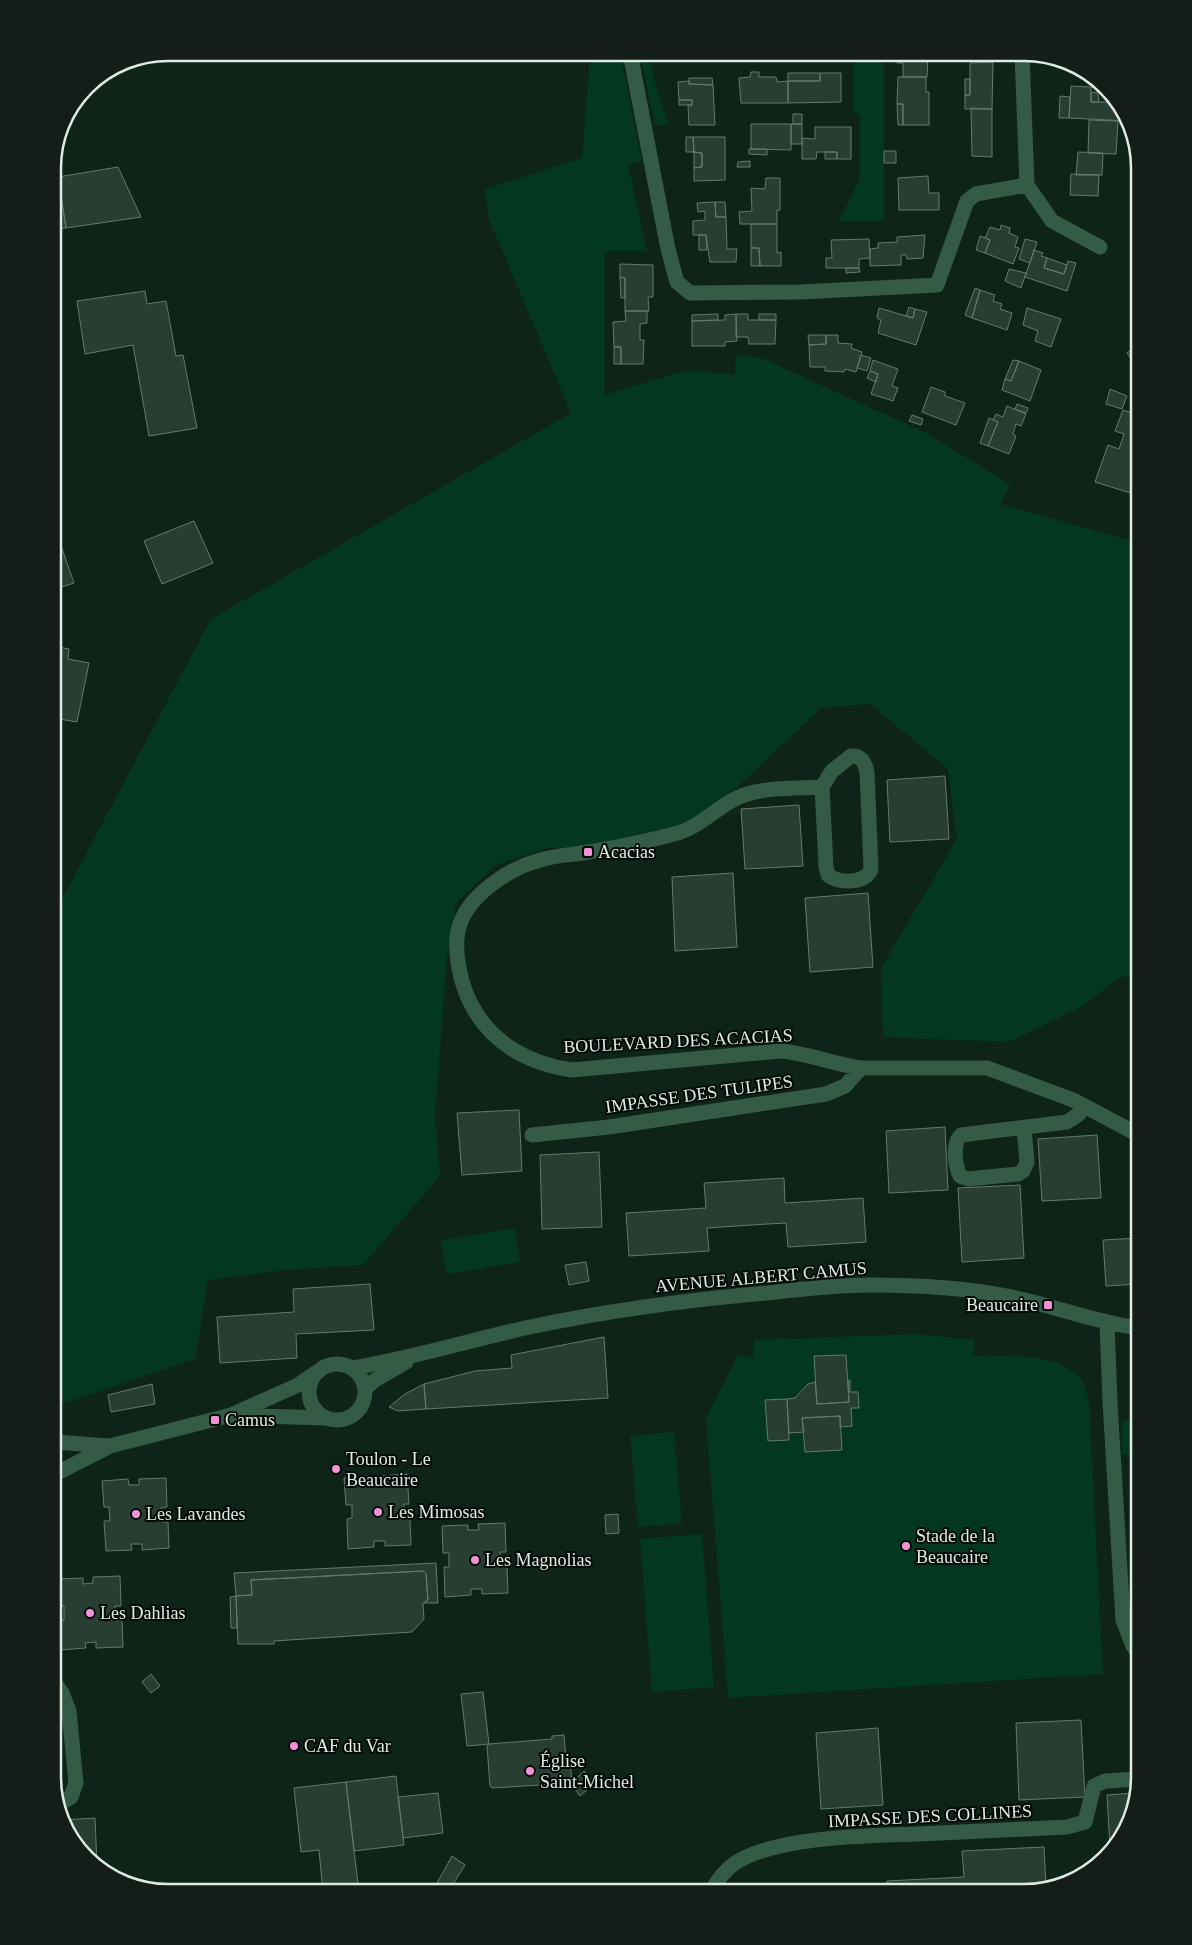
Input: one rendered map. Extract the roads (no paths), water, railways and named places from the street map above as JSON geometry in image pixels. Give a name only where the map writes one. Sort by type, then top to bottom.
[{"type":"street","points":[[632,61],[668,250],[677,282],[690,293],[801,292],[937,286],[967,201],[976,194],[1027,185]]},
{"type":"street","points":[[1022,61],[1027,185],[1052,221],[1100,247]]},
{"type":"street","points":[[851,756],[859,757],[864,762],[867,772],[871,868],[869,875],[864,878],[835,880],[828,875],[822,787],[832,771],[851,756]]},
{"type":"street","name":"BOULEVARD DES ACACIAS","points":[[822,787],[747,794],[733,800],[703,822],[689,829],[634,844],[549,857],[523,866],[490,887],[469,908],[459,925],[459,969],[464,991],[474,1011],[510,1050],[548,1066],[572,1070],[780,1052],[799,1052],[842,1065],[861,1068],[987,1068],[1084,1106],[1131,1130]]},
{"type":"street","name":"IMPASSE DES TULIPES","points":[[532,1135],[609,1127],[826,1094],[845,1086],[861,1068]]},
{"type":"street","points":[[1024,1128],[1027,1162],[1023,1171],[1018,1174],[968,1179],[960,1176],[957,1168],[956,1145],[961,1135],[1067,1122],[1080,1114],[1084,1106]]},
{"type":"street","name":"AVENUE ALBERT CAMUS","points":[[353,1368],[416,1356],[526,1328],[646,1307],[730,1296],[836,1286],[872,1285],[967,1291],[1006,1296],[1107,1323],[1131,1327]]},
{"type":"street","points":[[1107,1323],[1109,1393],[1123,1620],[1131,1641]]},
{"type":"street","name":"AVENUE ALBERT CAMUS","points":[[366,1388],[375,1380],[416,1356]]},
{"type":"street","points":[[61,1472],[110,1446],[231,1415],[298,1385],[325,1366],[334,1364],[353,1368],[362,1377],[366,1388],[363,1405],[351,1418],[342,1421],[324,1418],[231,1415]]},
{"type":"street","points":[[317,1372],[311,1379],[309,1397],[317,1413],[324,1418]]},
{"type":"street","points":[[61,1442],[110,1446]]},
{"type":"street","points":[[61,1451],[63,1461],[61,1465]]},
{"type":"street","points":[[61,1692],[68,1711],[76,1783],[71,1796],[64,1801]]},
{"type":"street","name":"IMPASSE DES COLLINES","points":[[715,1884],[736,1862],[764,1851],[786,1846],[851,1837],[1068,1827],[1085,1822],[1094,1786],[1105,1781],[1131,1779]]},
{"type":"place","name":"Acacias","points":[[588,852]]},
{"type":"place","name":"Beaucaire","points":[[1048,1305]]},
{"type":"place","name":"Camus","points":[[215,1420]]},
{"type":"place","name":"Toulon - Le Beaucaire","points":[[336,1469]]},
{"type":"place","name":"Les Mimosas","points":[[378,1512]]},
{"type":"place","name":"Les Lavandes","points":[[136,1514]]},
{"type":"place","name":"Stade de la Beaucaire","points":[[906,1546]]},
{"type":"place","name":"Les Magnolias","points":[[475,1560]]},
{"type":"place","name":"Les Dahlias","points":[[90,1613]]},
{"type":"place","name":"CAF du Var","points":[[294,1746]]},
{"type":"place","name":"Église Saint-Michel","points":[[530,1771]]}]
